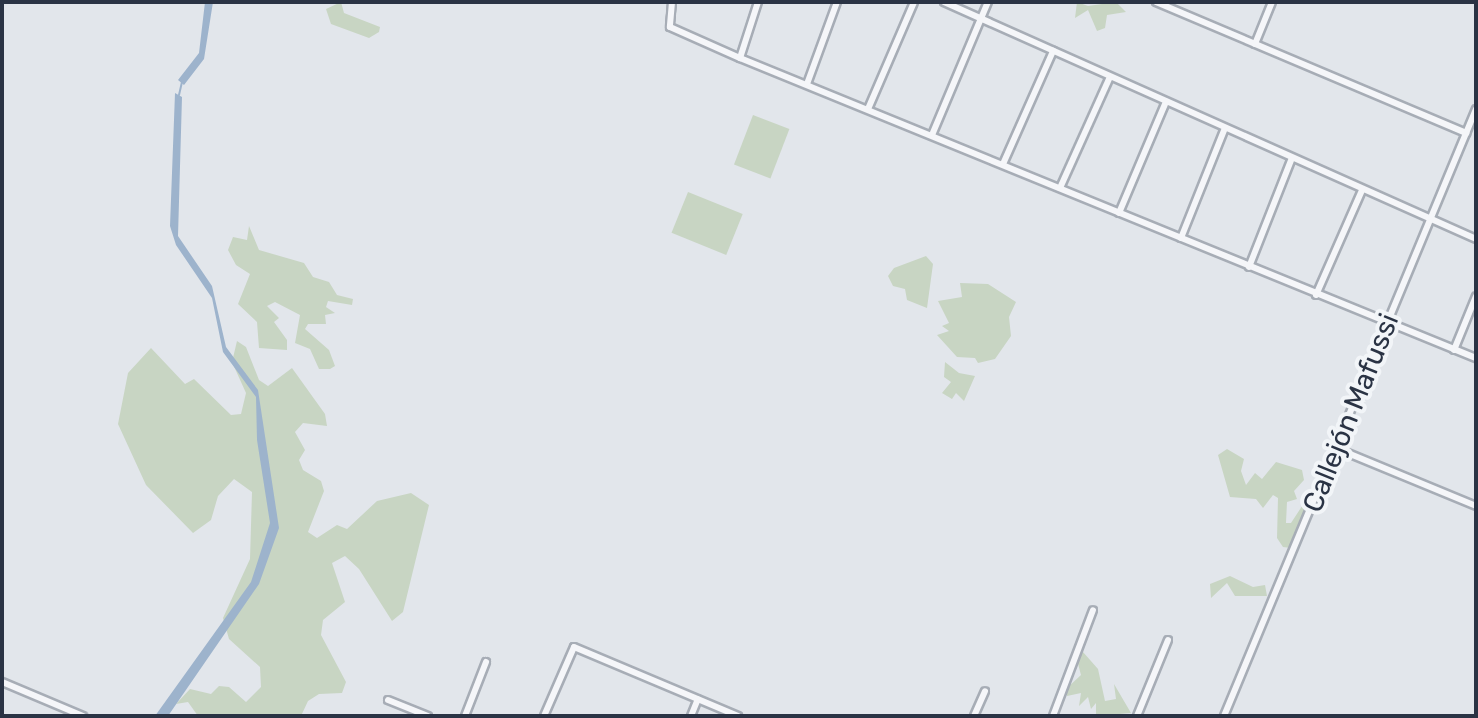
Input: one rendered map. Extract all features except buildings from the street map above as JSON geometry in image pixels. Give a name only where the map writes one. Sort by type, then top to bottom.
[{"type":"street","points":[[672,2],[670,27],[740,58],[1388,325],[1476,358]]},
{"type":"street","points":[[740,58],[758,2]]},
{"type":"street","points":[[807,84],[837,2]]},
{"type":"street","points":[[868,109],[914,2]]},
{"type":"street","points":[[944,2],[1476,239]]},
{"type":"street","points":[[932,135],[988,2]]},
{"type":"street","points":[[1156,2],[1466,133]]},
{"type":"street","points":[[1255,44],[1272,2]]},
{"type":"street","points":[[1003,164],[1053,51]]},
{"type":"street","points":[[1060,188],[1110,77]]},
{"type":"street","points":[[1119,213],[1166,102]]},
{"type":"street","name":"Callejón Mafussi","points":[[1224,716],[1338,449],[1429,217],[1476,109]]},
{"type":"street","points":[[1181,238],[1225,128]]},
{"type":"street","points":[[1249,267],[1292,158]]},
{"type":"street","points":[[1316,295],[1362,190]]},
{"type":"street","points":[[1454,350],[1476,296]]},
{"type":"street","points":[[1338,449],[1476,506]]},
{"type":"street","points":[[1053,716],[1093,610]]},
{"type":"street","points":[[1137,716],[1168,640]]},
{"type":"street","points":[[547,715],[574,647],[738,716]]},
{"type":"street","points":[[465,716],[486,662]]},
{"type":"street","points":[[2,682],[83,716]]},
{"type":"street","points":[[974,716],[985,691]]},
{"type":"street","points":[[691,716],[698,699]]},
{"type":"street","points":[[388,700],[428,716]]},
{"type":"green space","points":[[341,2],[344,13],[380,27],[379,32],[369,38],[331,24],[326,9]]},
{"type":"green space","points":[[1077,2],[1088,6],[1116,2],[1126,12],[1107,15],[1105,28],[1097,31],[1088,10],[1075,18]]},
{"type":"green space","points":[[753,115],[789,129],[770,178],[734,164]]},
{"type":"green space","points":[[688,192],[743,214],[726,255],[672,233]]},
{"type":"green space","points":[[249,226],[259,250],[304,263],[313,277],[329,282],[337,295],[353,299],[352,305],[328,301],[326,307],[335,313],[325,315],[326,324],[308,324],[305,329],[329,350],[335,366],[330,369],[319,369],[310,349],[295,343],[300,315],[275,302],[267,306],[279,318],[274,322],[287,340],[287,350],[259,348],[257,322],[238,304],[250,274],[236,265],[228,250],[233,237],[247,240]]},
{"type":"green space","points":[[926,256],[933,264],[927,308],[907,300],[905,289],[893,286],[888,276],[894,268]]},
{"type":"green space","points":[[960,283],[988,284],[1016,302],[1009,317],[1011,336],[995,359],[978,363],[975,358],[957,357],[937,335],[949,331],[942,326],[949,323],[938,301],[962,297]]},
{"type":"green space","points":[[237,341],[246,347],[259,380],[268,386],[292,368],[325,414],[327,426],[303,423],[295,432],[305,450],[299,460],[303,470],[321,481],[324,491],[308,532],[317,538],[337,525],[347,529],[377,501],[411,493],[429,505],[403,612],[392,621],[359,569],[345,556],[332,563],[345,602],[323,620],[321,635],[346,682],[342,693],[319,694],[308,701],[301,716],[198,716],[188,702],[176,704],[190,689],[211,694],[219,686],[229,687],[246,702],[261,687],[260,667],[229,639],[223,618],[250,559],[252,492],[234,479],[218,496],[211,520],[193,533],[146,485],[118,424],[128,373],[151,348],[185,384],[194,379],[231,415],[241,414],[246,393],[232,362]]},
{"type":"green space","points":[[945,362],[959,373],[975,376],[964,401],[956,393],[952,399],[942,393],[951,382],[944,377]]},
{"type":"green space","points":[[1227,449],[1244,459],[1241,471],[1246,485],[1255,473],[1262,479],[1276,462],[1302,470],[1304,480],[1294,491],[1297,499],[1287,502],[1286,523],[1291,523],[1308,497],[1319,496],[1319,502],[1299,522],[1291,548],[1283,547],[1277,538],[1278,498],[1273,495],[1263,508],[1256,499],[1230,497],[1218,455]]},
{"type":"green space","points":[[1230,576],[1253,587],[1265,585],[1267,596],[1235,596],[1227,583],[1211,598],[1210,584]]},
{"type":"green space","points":[[1083,652],[1098,669],[1105,701],[1116,699],[1114,684],[1131,713],[1096,716],[1096,703],[1091,709],[1088,697],[1079,706],[1081,693],[1067,696],[1067,688],[1081,675],[1077,660]]},
{"type":"water","points":[[205,2],[213,2],[204,59],[184,85],[178,80],[199,53]]},
{"type":"water","points":[[175,93],[182,97],[178,236],[212,286],[226,347],[258,390],[279,528],[259,584],[168,716],[155,716],[251,582],[270,523],[257,440],[256,397],[223,352],[212,298],[176,245],[170,226]]},
{"type":"waterway","points":[[179,95],[182,82]]}]
